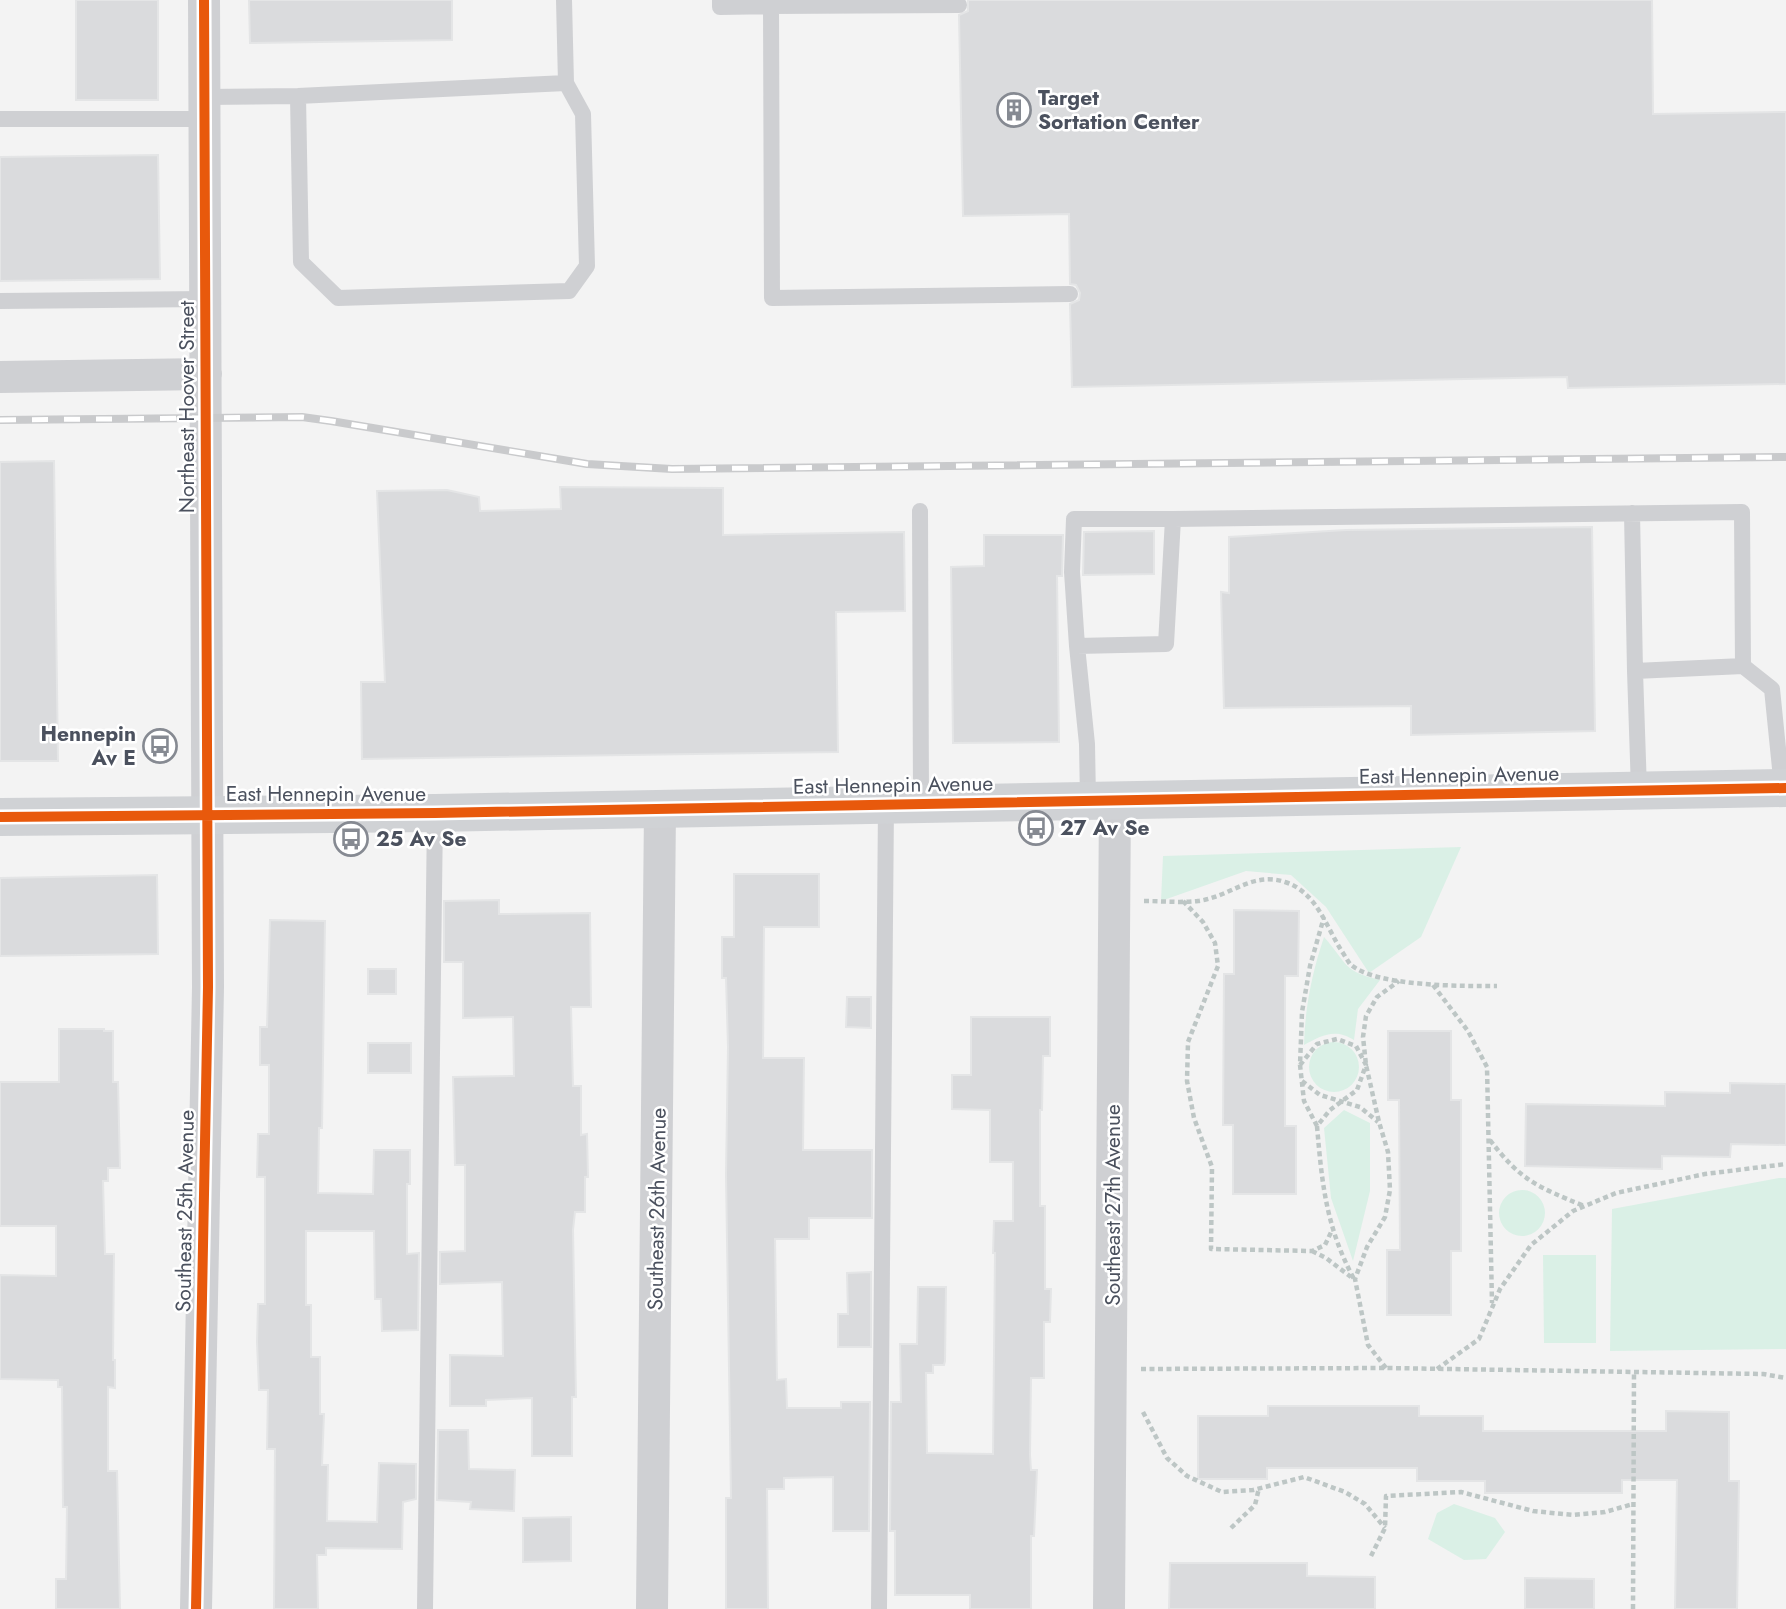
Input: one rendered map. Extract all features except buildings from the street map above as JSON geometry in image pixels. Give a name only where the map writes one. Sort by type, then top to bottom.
[{"type":"main road","name":"East Hennepin Avenue","points":[[0,817],[435,813],[1784,788]]},
{"type":"street","name":"Northeast Hoover Street","points":[[204,0],[208,814]]},
{"type":"street","points":[[0,377],[206,374]]},
{"type":"street","name":"Southeast 27th Avenue","points":[[1101,800],[1115,901],[1126,1369],[1109,1609]]},
{"type":"street","name":"Southeast 26th Avenue","points":[[652,1609],[660,809]]},
{"type":"street","name":"Southeast 25th Avenue","points":[[197,1609],[208,1001],[208,814]]},
{"type":"lane","points":[[298,96],[301,261],[338,298],[569,291],[587,266],[583,114],[566,83],[564,0]]},
{"type":"lane","points":[[720,0],[720,8],[959,5]]},
{"type":"lane","points":[[771,6],[772,298],[1070,294]]},
{"type":"lane","points":[[0,119],[205,108],[298,96],[566,83]]},
{"type":"lane","points":[[0,301],[206,299]]},
{"type":"lane","points":[[879,1609],[903,805],[920,511]]},
{"type":"lane","points":[[1101,800],[1087,744],[1076,646],[1072,572],[1074,519],[1742,512],[1743,666]]},
{"type":"lane","points":[[1632,513],[1639,790]]},
{"type":"lane","points":[[1076,646],[1167,644],[1173,519]]},
{"type":"lane","points":[[1634,671],[1743,666],[1772,689],[1784,788]]},
{"type":"lane","points":[[425,1609],[435,813]]},
{"type":"path","points":[[1115,901],[1199,901],[1226,893],[1257,878],[1284,881],[1306,892],[1324,917],[1350,964],[1369,973],[1400,981],[1433,985],[1497,986]]},
{"type":"path","points":[[1183,901],[1203,922],[1215,943],[1218,966],[1188,1042],[1187,1081],[1194,1118],[1212,1167],[1211,1249],[1312,1251],[1355,1279]]},
{"type":"path","points":[[1324,917],[1310,966],[1302,1012],[1300,1065],[1304,1101],[1317,1126],[1324,1199],[1343,1259],[1355,1279],[1368,1345],[1386,1368]]},
{"type":"path","points":[[1355,1279],[1367,1247],[1385,1217],[1390,1190],[1388,1152],[1378,1122],[1366,1065],[1363,1037],[1366,1016],[1377,997],[1400,981]]},
{"type":"path","points":[[1433,985],[1468,1031],[1488,1067],[1492,1307]]},
{"type":"path","points":[[1300,1065],[1317,1044],[1337,1039],[1356,1046],[1366,1065],[1357,1090],[1330,1110],[1317,1126]]},
{"type":"path","points":[[1302,1081],[1320,1095],[1360,1107],[1378,1122]]},
{"type":"path","points":[[1490,1139],[1508,1165],[1534,1185],[1584,1206]]},
{"type":"path","points":[[1436,1369],[1479,1339],[1500,1289],[1531,1245],[1573,1211],[1616,1193],[1692,1177],[1786,1164]]},
{"type":"path","points":[[1312,1251],[1325,1245],[1333,1227]]},
{"type":"path","points":[[1126,1369],[1386,1368],[1763,1374],[1786,1378]]},
{"type":"path","points":[[1126,1369],[1141,1380]]},
{"type":"path","points":[[1633,1609],[1634,1372]]},
{"type":"path","points":[[1143,1404],[1143,1415],[1167,1458],[1187,1476],[1222,1492],[1259,1488],[1304,1477],[1345,1492],[1365,1504],[1385,1528]]},
{"type":"path","points":[[1231,1528],[1255,1505],[1259,1488]]},
{"type":"path","points":[[1371,1556],[1385,1528],[1386,1496],[1461,1492],[1534,1511],[1573,1515],[1605,1512],[1633,1504]]},
{"type":"green space","points":[[1461,847],[1421,937],[1369,973],[1326,907],[1291,875],[1246,871],[1161,901],[1163,856]]},
{"type":"green space","points":[[1324,937],[1352,970],[1380,980],[1358,1009],[1354,1040],[1341,1034],[1329,1034],[1304,1045],[1310,990]]},
{"type":"green space","points":[[1334,1042],[1352,1049],[1359,1067],[1352,1085],[1334,1092],[1316,1085],[1309,1067],[1316,1049]]},
{"type":"green space","points":[[1344,1110],[1370,1123],[1370,1191],[1353,1261],[1331,1198],[1324,1128]]},
{"type":"green space","points":[[1786,1178],[1786,1349],[1610,1351],[1612,1209]]},
{"type":"green space","points":[[1522,1190],[1531,1191],[1538,1197],[1544,1204],[1544,1222],[1538,1229],[1531,1235],[1522,1236],[1513,1235],[1506,1229],[1500,1222],[1499,1213],[1500,1204],[1506,1197],[1513,1191]]},
{"type":"green space","points":[[1543,1255],[1596,1255],[1596,1343],[1544,1343]]},
{"type":"green space","points":[[1454,1504],[1495,1518],[1505,1532],[1486,1559],[1464,1560],[1428,1539],[1437,1513]]},
{"type":"railway","points":[[0,420],[302,417],[587,464],[672,469],[1786,457]]},
{"type":"cycle path","points":[[196,1609],[208,987],[204,0]]},
{"type":"cycle path","points":[[0,817],[435,813],[1786,788]]},
{"type":"place","name":"Target Sortation Center","points":[[1014,110]]},
{"type":"place","name":"Hennepin Av E","points":[[160,746]]},
{"type":"place","name":"27 Av Se","points":[[1036,828]]},
{"type":"place","name":"25 Av Se","points":[[351,839]]}]
